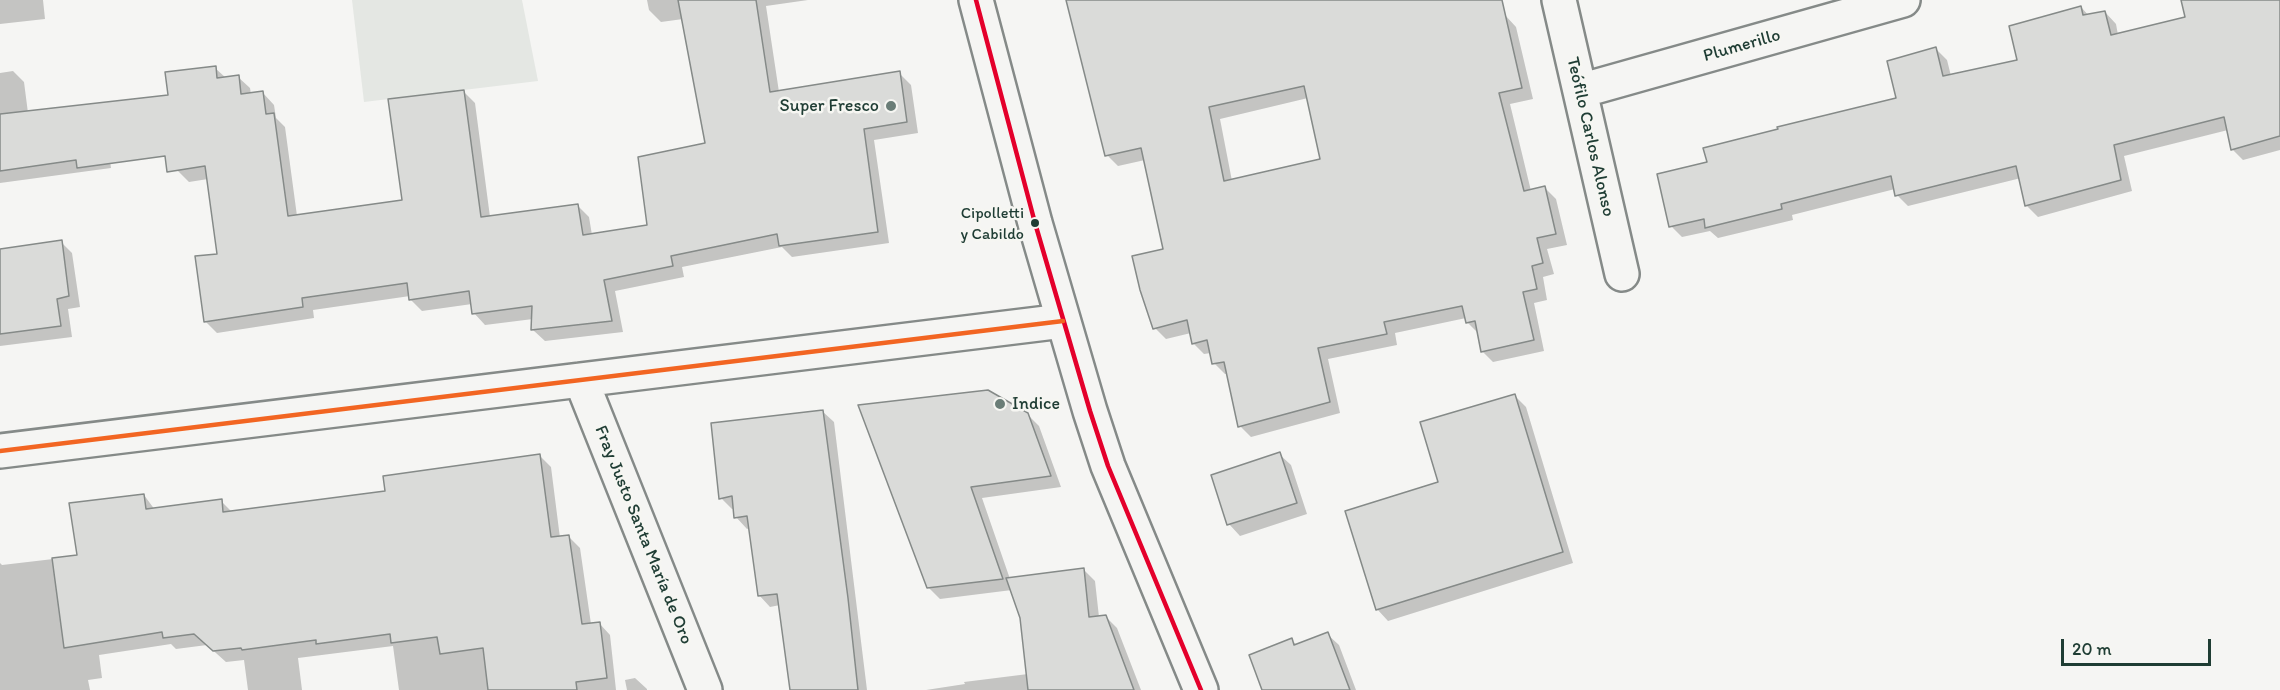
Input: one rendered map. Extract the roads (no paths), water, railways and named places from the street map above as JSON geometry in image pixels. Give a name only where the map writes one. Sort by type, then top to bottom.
[{"type":"street","points":[[976,0],[1063,321],[1108,466],[1201,690]]},
{"type":"street","name":"Teófilo Carlos Alonso","points":[[1559,0],[1622,274]]},
{"type":"street","name":"Plumerillo","points":[[1580,91],[1904,0]]},
{"type":"street","points":[[0,451],[1063,321]]},
{"type":"street","name":"Fray Justo Santa María de Oro","points":[[581,380],[705,690]]},
{"type":"place","name":"Super Fresco","points":[[891,106]]},
{"type":"place","name":"Cipolletti y Cabildo","points":[[1035,223]]},
{"type":"place","name":"Indice","points":[[1000,404]]}]
